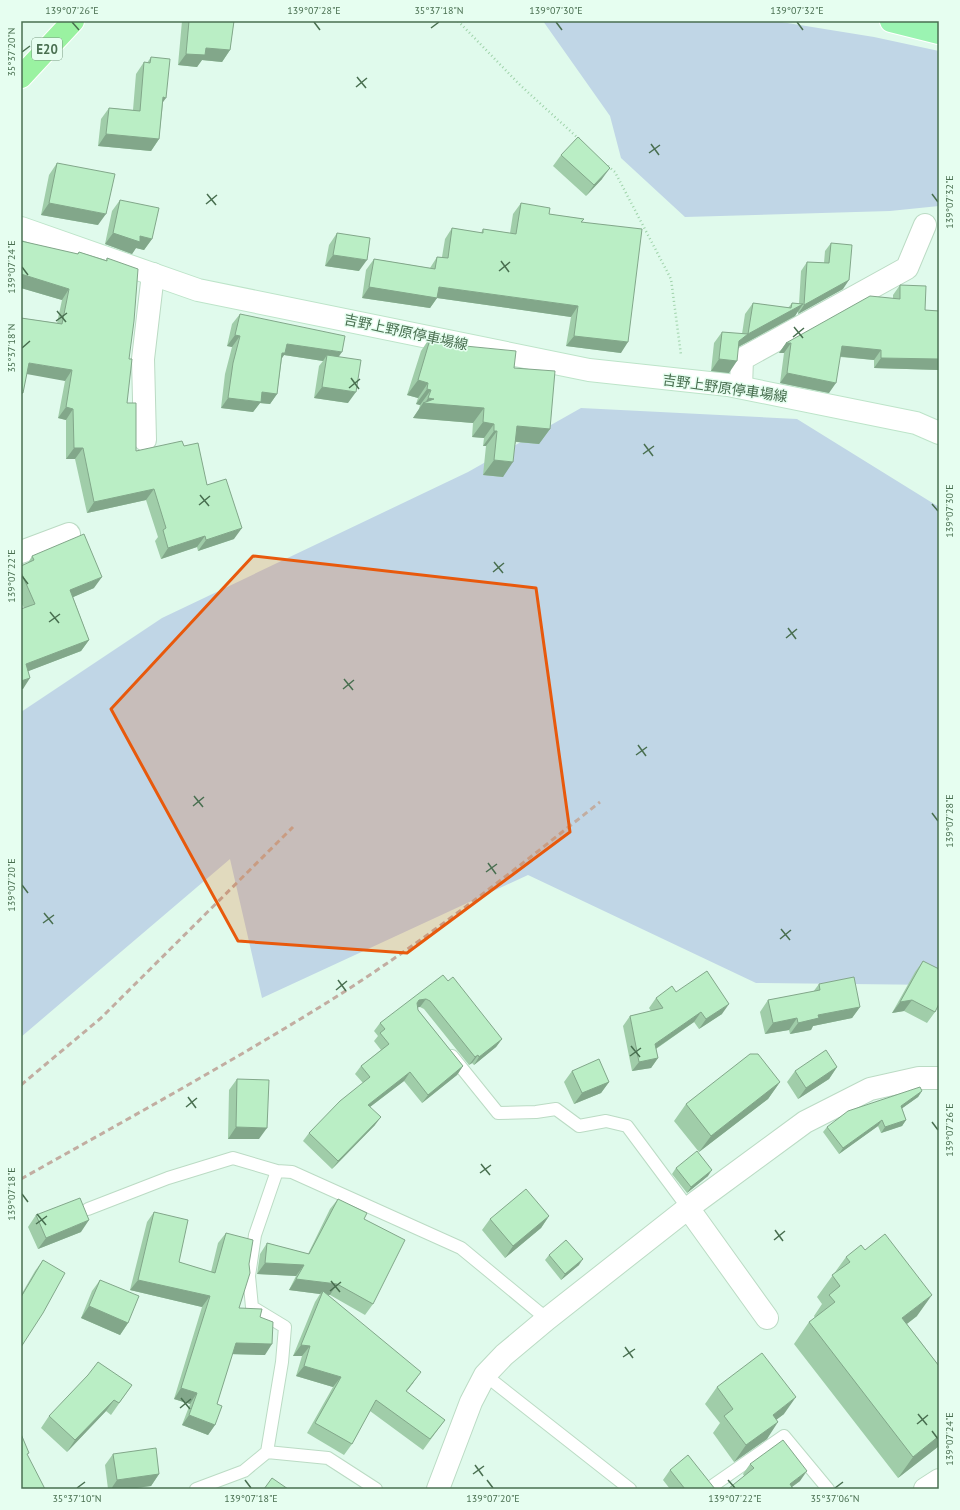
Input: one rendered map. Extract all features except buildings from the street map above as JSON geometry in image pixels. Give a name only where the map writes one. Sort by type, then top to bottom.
[{"type":"highway","name":"E20","points":[[21,77],[73,21]]},
{"type":"highway","points":[[891,21],[939,33]]},
{"type":"street","points":[[741,387],[742,359],[907,268],[925,225]]},
{"type":"street","name":"吉野上野原停車場線","points":[[21,228],[198,290],[589,370],[741,387],[916,422],[939,433]]},
{"type":"street","points":[[145,440],[143,359],[152,274]]},
{"type":"street","points":[[21,552],[69,534]]},
{"type":"street","points":[[438,1489],[470,1402],[485,1375],[504,1355],[547,1319],[688,1208],[805,1122],[870,1089],[919,1078],[939,1078]]},
{"type":"street","points":[[688,1208],[766,1318]]},
{"type":"street","points":[[925,1489],[939,1480]]},
{"type":"lane","points":[[443,1045],[498,1112],[536,1112],[556,1109],[579,1126],[606,1121],[627,1126],[688,1208]]},
{"type":"lane","points":[[88,1209],[168,1178],[232,1158],[277,1172],[292,1172],[461,1248],[547,1319]]},
{"type":"lane","points":[[196,1489],[244,1471],[267,1452],[282,1362],[285,1327],[252,1307],[249,1276],[255,1235],[277,1172]]},
{"type":"lane","points":[[485,1375],[630,1489]]},
{"type":"lane","points":[[708,1489],[784,1436],[828,1489]]},
{"type":"lane","points":[[267,1452],[328,1458],[376,1489]]},
{"type":"path","points":[[458,21],[520,85],[581,142]]},
{"type":"path","points":[[604,162],[615,172],[671,279],[681,359]]},
{"type":"highlighted area","points":[[253,556],[536,588],[570,832],[407,953],[238,941],[111,709]]},
{"type":"shaded area","points":[[543,21],[775,21],[874,37],[939,51],[939,206],[890,211],[685,217],[621,158],[610,116]]},
{"type":"shaded area","points":[[581,408],[797,419],[939,507],[939,985],[756,983],[528,875],[262,998],[230,859],[21,1037],[21,712],[162,618],[468,472]]},
{"type":"railway","points":[[21,1179],[252,1048],[364,979],[467,906],[600,802]]},
{"type":"railway","points":[[21,1085],[101,1018],[293,827]]}]
